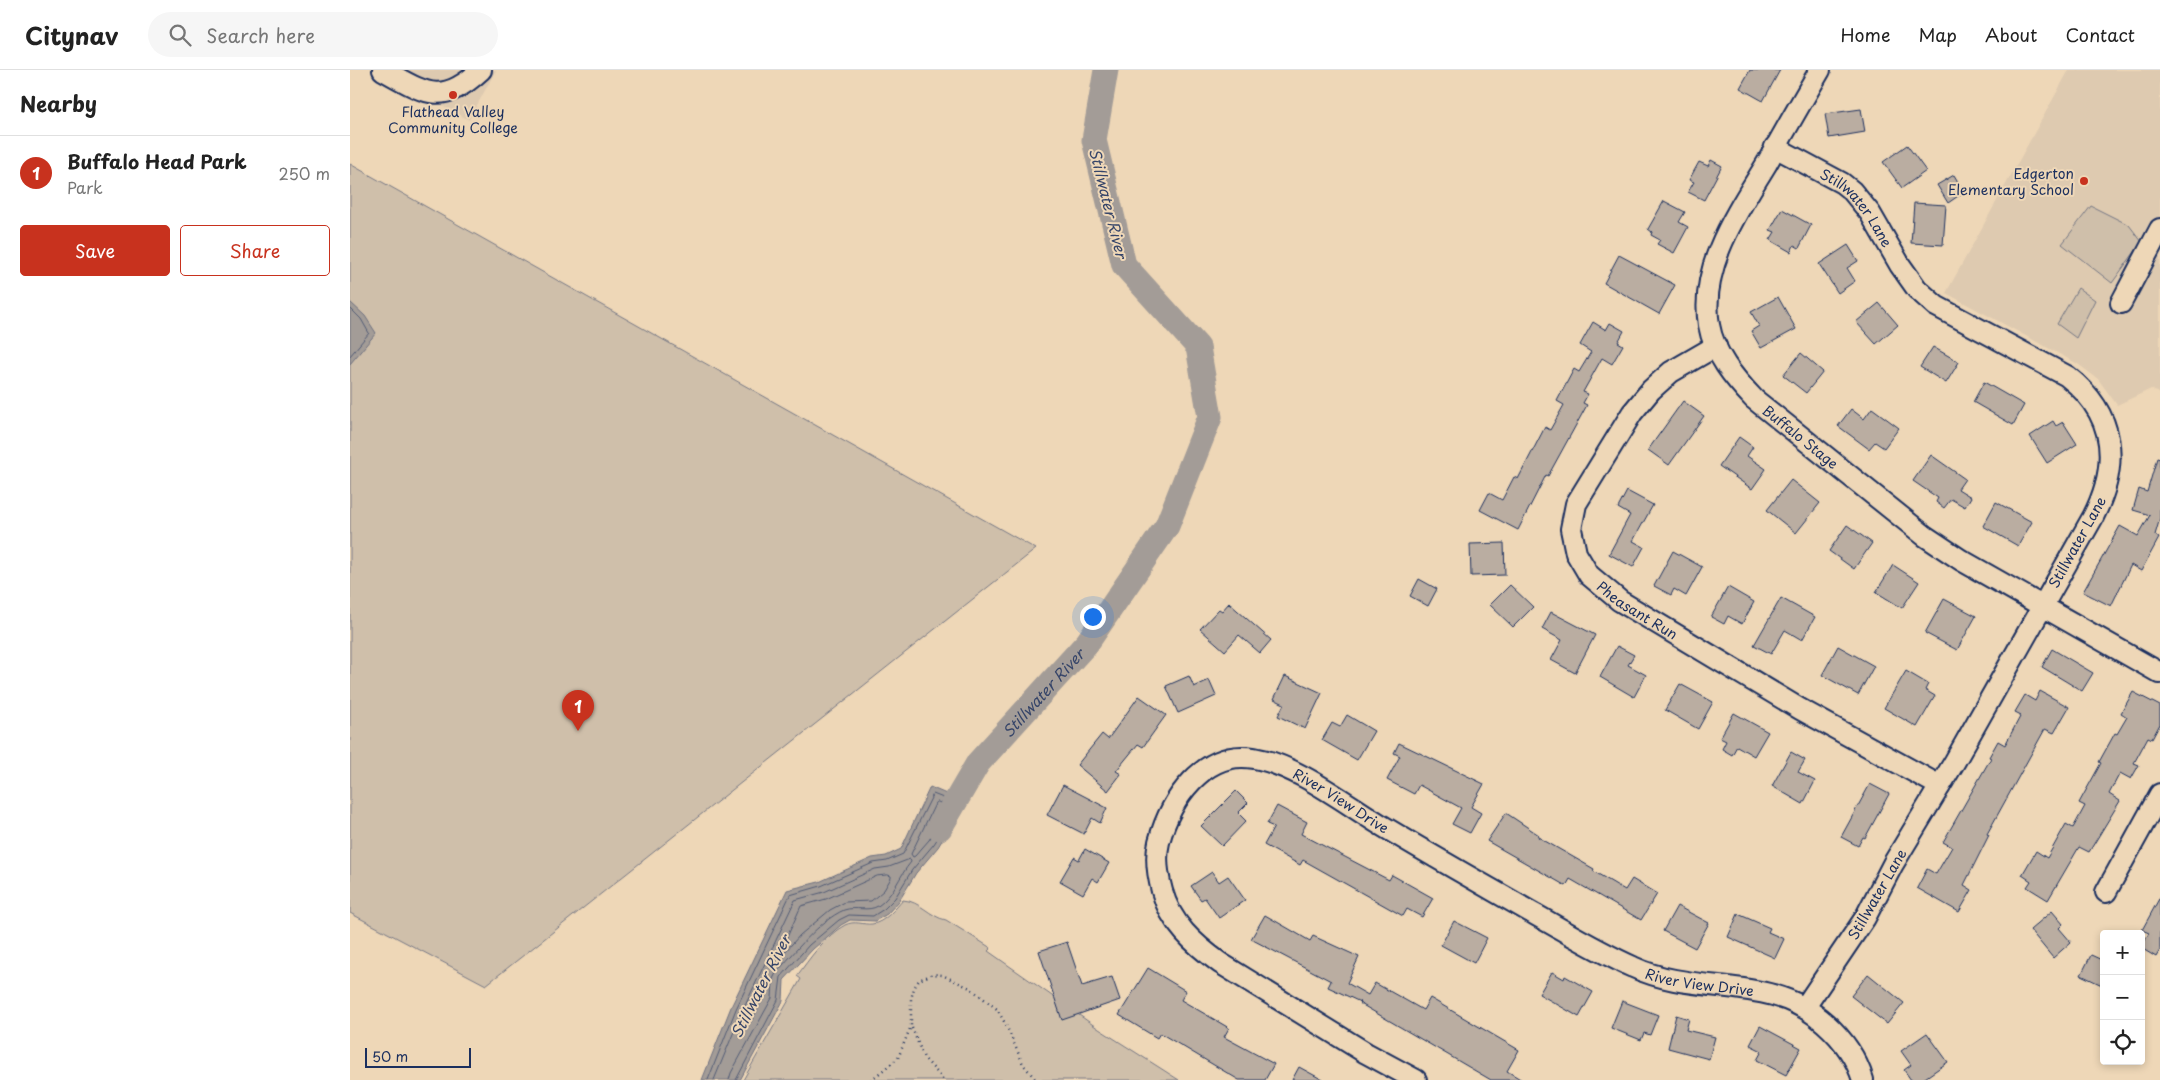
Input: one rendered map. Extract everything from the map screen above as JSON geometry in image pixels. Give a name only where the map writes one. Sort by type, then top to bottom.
[{"type":"street","points":[[383,70],[421,90],[439,94],[458,88],[481,70]]},
{"type":"street","name":"Buffalo Stage","points":[[1820,70],[1732,224],[1716,262],[1708,294],[1710,326],[1716,346],[1730,372],[1754,399],[1925,536],[1961,560],[2160,673]]},
{"type":"street","name":"Stillwater Lane","points":[[1775,147],[1842,183],[1852,191],[1870,213],[1900,265],[1917,289],[1936,306],[2067,376],[2080,386],[2099,412],[2105,427],[2110,458],[2106,488],[2093,517],[1940,786],[1893,864],[1865,918],[1805,1007]]},
{"type":"street","points":[[2121,303],[2160,229]]},
{"type":"street","name":"Pheasant Run","points":[[1716,346],[1671,372],[1651,390],[1632,413],[1610,447],[1582,492],[1573,516],[1572,541],[1579,558],[1597,584],[1620,601],[1800,709],[1940,786]]},
{"type":"street","name":"River View Drive","points":[[1416,1080],[1366,1053],[1220,963],[1198,947],[1179,927],[1172,916],[1162,891],[1158,867],[1159,843],[1166,821],[1177,800],[1192,781],[1210,766],[1232,758],[1244,757],[1267,761],[1289,770],[1323,788],[1477,881],[1634,968],[1672,980],[1766,992],[1792,1000],[1805,1007],[1836,1032],[1852,1054],[1863,1080]]},
{"type":"street","points":[[2106,892],[2160,794]]},
{"type":"path","points":[[871,1080],[898,1058],[911,1026],[911,999],[914,988],[918,980],[933,974],[942,975],[970,988],[997,1009],[1006,1024],[1023,1064],[1036,1080]]},
{"type":"path","points":[[911,1026],[924,1058],[944,1080]]},
{"type":"shaded area","name":"Flathead Valley Community College","points":[[378,70],[496,70],[469,120]]},
{"type":"shaded area","name":"Edgerton Elementary School","points":[[2069,70],[2160,70],[2160,394],[2151,389],[2117,405],[2098,379],[2078,364],[1946,293]]},
{"type":"shaded area","points":[[350,164],[1036,549],[486,985],[350,913]]},
{"type":"shaded area","points":[[2091,206],[2129,225],[2142,242],[2112,283],[2062,244]]},
{"type":"shaded area","points":[[2078,288],[2095,300],[2076,338],[2057,324]]},
{"type":"shaded area","points":[[903,900],[915,903],[991,948],[988,951],[1099,1029],[1179,1080],[743,1080],[801,979],[797,976],[818,948],[845,925],[852,923],[872,924],[881,921]]},
{"type":"water","points":[[350,302],[365,316],[376,333],[350,364]]},
{"type":"water","points":[[930,787],[965,802],[938,847],[916,873],[899,901],[887,914],[875,921],[850,920],[841,925],[813,949],[784,980],[783,1001],[740,1080],[702,1080],[731,1007],[787,890],[819,882],[872,858],[886,856],[901,849]]},
{"type":"building","points":[[1750,70],[1780,70],[1763,101],[1740,88]]},
{"type":"building","points":[[1861,109],[1865,132],[1829,138],[1825,114]]},
{"type":"building","points":[[1907,145],[1926,171],[1902,188],[1883,162]]},
{"type":"building","points":[[1711,160],[1722,166],[1704,200],[1688,192],[1694,182],[1689,180],[1699,162],[1708,166]]},
{"type":"building","points":[[1954,175],[1964,192],[1948,203],[1937,185]]},
{"type":"building","points":[[1664,201],[1685,212],[1679,222],[1688,227],[1674,253],[1657,244],[1660,240],[1651,235],[1652,232],[1648,229]]},
{"type":"building","points":[[1914,203],[1946,205],[1943,245],[1911,243]]},
{"type":"building","points":[[1782,209],[1811,225],[1799,248],[1794,245],[1791,252],[1770,240],[1775,232],[1770,230]]},
{"type":"building","points":[[1848,245],[1858,261],[1847,268],[1855,281],[1838,293],[1819,264]]},
{"type":"building","points":[[1619,255],[1675,285],[1659,314],[1604,283]]},
{"type":"building","points":[[1778,297],[1796,329],[1761,348],[1751,331],[1759,326],[1751,312]]},
{"type":"building","points":[[1879,303],[1898,325],[1876,344],[1856,322]]},
{"type":"building","points":[[1593,322],[1606,330],[1610,323],[1624,331],[1618,342],[1623,345],[1612,364],[1602,358],[1583,392],[1588,394],[1583,403],[1587,405],[1548,476],[1546,475],[1518,530],[1480,510],[1489,493],[1502,500],[1514,477],[1518,479],[1545,427],[1550,430],[1564,405],[1557,401],[1574,369],[1579,372],[1591,352],[1580,345]]},
{"type":"building","points":[[1933,347],[1959,362],[1946,383],[1920,367]]},
{"type":"building","points":[[1801,353],[1823,372],[1806,393],[1783,375]]},
{"type":"building","points":[[1984,382],[2024,405],[2013,425],[1973,402]]},
{"type":"building","points":[[1683,401],[1704,416],[1669,465],[1648,450]]},
{"type":"building","points":[[1872,408],[1899,428],[1884,448],[1875,442],[1869,449],[1838,426],[1851,409],[1864,419]]},
{"type":"building","points":[[2053,421],[2056,426],[2063,422],[2077,444],[2047,463],[2030,436]]},
{"type":"building","points":[[1739,437],[1753,447],[1747,456],[1766,469],[1752,489],[1719,466]]},
{"type":"building","points":[[1931,455],[1965,479],[1958,489],[1971,497],[1965,507],[1951,499],[1944,508],[1936,502],[1938,498],[1913,481]]},
{"type":"building","points":[[2157,458],[2160,459],[2160,518],[2155,535],[2159,538],[2141,571],[2131,565],[2111,606],[2083,592],[2120,526],[2138,536],[2150,515],[2133,510],[2139,489],[2147,492]]},
{"type":"building","points":[[1791,480],[1820,503],[1796,533],[1767,510]]},
{"type":"building","points":[[1627,491],[1653,505],[1633,541],[1644,547],[1633,567],[1609,554],[1630,515],[1618,508]]},
{"type":"building","points":[[1996,502],[2032,522],[2018,546],[1983,526]]},
{"type":"building","points":[[1847,525],[1872,543],[1854,569],[1829,551]]},
{"type":"building","points":[[1504,543],[1505,575],[1471,576],[1470,544]]},
{"type":"building","points":[[1673,551],[1702,567],[1686,596],[1674,589],[1671,595],[1654,586]]},
{"type":"building","points":[[1893,565],[1919,582],[1902,608],[1876,592]]},
{"type":"building","points":[[1419,579],[1437,589],[1428,606],[1410,596]]},
{"type":"building","points":[[1510,585],[1533,607],[1513,627],[1490,605]]},
{"type":"building","points":[[1728,587],[1754,602],[1742,624],[1728,616],[1724,624],[1711,617]]},
{"type":"building","points":[[1781,598],[1815,617],[1802,640],[1785,630],[1771,654],[1754,645]]},
{"type":"building","points":[[1944,599],[1976,616],[1957,650],[1925,633]]},
{"type":"building","points":[[1229,603],[1271,640],[1260,653],[1239,635],[1225,651],[1200,629],[1219,609],[1222,611]]},
{"type":"building","points":[[1551,612],[1595,635],[1575,673],[1551,660],[1562,640],[1542,629]]},
{"type":"building","points":[[1617,646],[1634,655],[1628,665],[1646,675],[1634,697],[1600,677]]},
{"type":"building","points":[[1838,646],[1874,666],[1858,695],[1822,675]]},
{"type":"building","points":[[2052,649],[2093,673],[2082,691],[2042,667]]},
{"type":"building","points":[[1906,671],[1928,684],[1925,690],[1935,696],[1917,727],[1884,708]]},
{"type":"building","points":[[1189,676],[1194,687],[1209,680],[1216,696],[1178,713],[1166,686]]},
{"type":"building","points":[[1285,676],[1322,693],[1305,729],[1278,716],[1284,704],[1274,699]]},
{"type":"building","points":[[1680,684],[1713,702],[1698,729],[1665,710]]},
{"type":"building","points":[[2040,691],[2069,707],[2054,733],[2045,729],[1987,834],[1989,835],[1964,885],[1972,890],[1959,912],[1917,888],[1927,869],[1936,874],[1952,847],[1943,842],[1991,758],[1989,757],[1998,741],[2005,745],[2021,715],[2015,712],[2025,695],[2035,701]]},
{"type":"building","points":[[2133,692],[2160,706],[2160,724],[2152,739],[2148,737],[2134,763],[2139,765],[2131,779],[2120,773],[2109,794],[2120,801],[2089,852],[2079,847],[2048,900],[2027,887],[2031,881],[2022,875],[2036,851],[2047,858],[2066,824],[2073,828],[2085,806],[2079,803],[2115,733],[2117,734],[2127,717],[2121,713]]},
{"type":"building","points":[[1139,696],[1166,715],[1143,747],[1138,744],[1116,771],[1121,774],[1108,791],[1077,765],[1102,734],[1108,739]]},
{"type":"building","points":[[1734,713],[1768,732],[1754,756],[1737,746],[1732,755],[1722,749],[1726,741],[1720,738]]},
{"type":"building","points":[[1347,715],[1374,731],[1357,760],[1322,740],[1332,723],[1340,727]]},
{"type":"building","points":[[1399,743],[1484,784],[1471,807],[1481,813],[1470,833],[1452,824],[1461,808],[1419,785],[1414,794],[1387,780],[1400,756],[1394,753]]},
{"type":"building","points":[[1791,752],[1805,760],[1798,772],[1815,781],[1803,804],[1772,786]]},
{"type":"building","points":[[1870,784],[1889,794],[1865,838],[1863,837],[1858,846],[1841,837]]},
{"type":"building","points":[[1063,785],[1107,808],[1100,823],[1092,818],[1084,834],[1047,815]]},
{"type":"building","points":[[1236,791],[1248,803],[1238,813],[1246,821],[1222,846],[1201,826]]},
{"type":"building","points":[[1277,806],[1307,822],[1301,834],[1389,880],[1392,875],[1433,898],[1422,917],[1407,909],[1403,916],[1303,860],[1300,865],[1264,845],[1274,827],[1267,824]]},
{"type":"building","points":[[1506,813],[1539,835],[1538,837],[1594,869],[1593,871],[1625,890],[1632,879],[1657,894],[1641,920],[1570,879],[1566,886],[1487,841]]},
{"type":"building","points":[[1085,849],[1109,863],[1098,882],[1092,878],[1083,894],[1060,881],[1074,857],[1079,860]]},
{"type":"building","points":[[1212,872],[1219,882],[1228,876],[1245,900],[1219,918],[1205,898],[1201,900],[1191,886]]},
{"type":"building","points":[[2160,897],[2160,950],[2156,957],[2145,950],[2145,940],[2149,933],[2142,930]]},
{"type":"building","points":[[1677,906],[1709,923],[1695,948],[1663,931]]},
{"type":"building","points":[[2052,911],[2063,924],[2059,928],[2071,942],[2053,958],[2030,930]]},
{"type":"building","points":[[1738,914],[1770,928],[1768,932],[1784,939],[1775,958],[1728,937]]},
{"type":"building","points":[[1265,915],[1310,941],[1313,936],[1359,957],[1347,983],[1368,995],[1375,983],[1423,1010],[1430,998],[1519,1050],[1507,1071],[1522,1080],[1491,1080],[1360,1002],[1328,987],[1331,981],[1251,939]]},
{"type":"building","points":[[1454,921],[1487,938],[1474,963],[1441,945]]},
{"type":"building","points":[[1067,942],[1082,986],[1112,977],[1120,1000],[1062,1020],[1039,951]]},
{"type":"building","points":[[2091,955],[2100,959],[2100,984],[2081,975]]},
{"type":"building","points":[[1148,968],[1186,991],[1181,1000],[1229,1028],[1224,1037],[1274,1064],[1265,1080],[1239,1080],[1160,1033],[1157,1038],[1119,1015]]},
{"type":"building","points":[[1552,972],[1564,979],[1565,976],[1593,992],[1579,1017],[1539,994]]},
{"type":"building","points":[[1868,974],[1904,1003],[1887,1024],[1851,996]]},
{"type":"building","points":[[1622,1001],[1658,1015],[1650,1035],[1644,1033],[1641,1040],[1611,1028]]},
{"type":"building","points":[[1676,1015],[1689,1019],[1686,1030],[1715,1037],[1709,1059],[1668,1048]]},
{"type":"building","points":[[1760,1026],[1801,1048],[1786,1075],[1757,1060],[1762,1051],[1750,1045]]},
{"type":"building","points":[[1927,1033],[1948,1062],[1922,1080],[1911,1080],[1904,1070],[1911,1065],[1901,1051]]},
{"type":"building","points":[[1299,1067],[1323,1080],[1292,1080]]},
{"type":"waterway","name":"Stillwater River","points":[[940,828],[978,763],[1087,643],[1167,526],[1210,417],[1198,347],[1124,265],[1094,140],[1106,70]]},
{"type":"place","name":"Flathead Valley Community College","points":[[453,95]]},
{"type":"place","name":"Edgerton Elementary School","points":[[2084,181]]},
{"type":"place","name":"Buffalo Head Park","points":[[578,731]]}]
